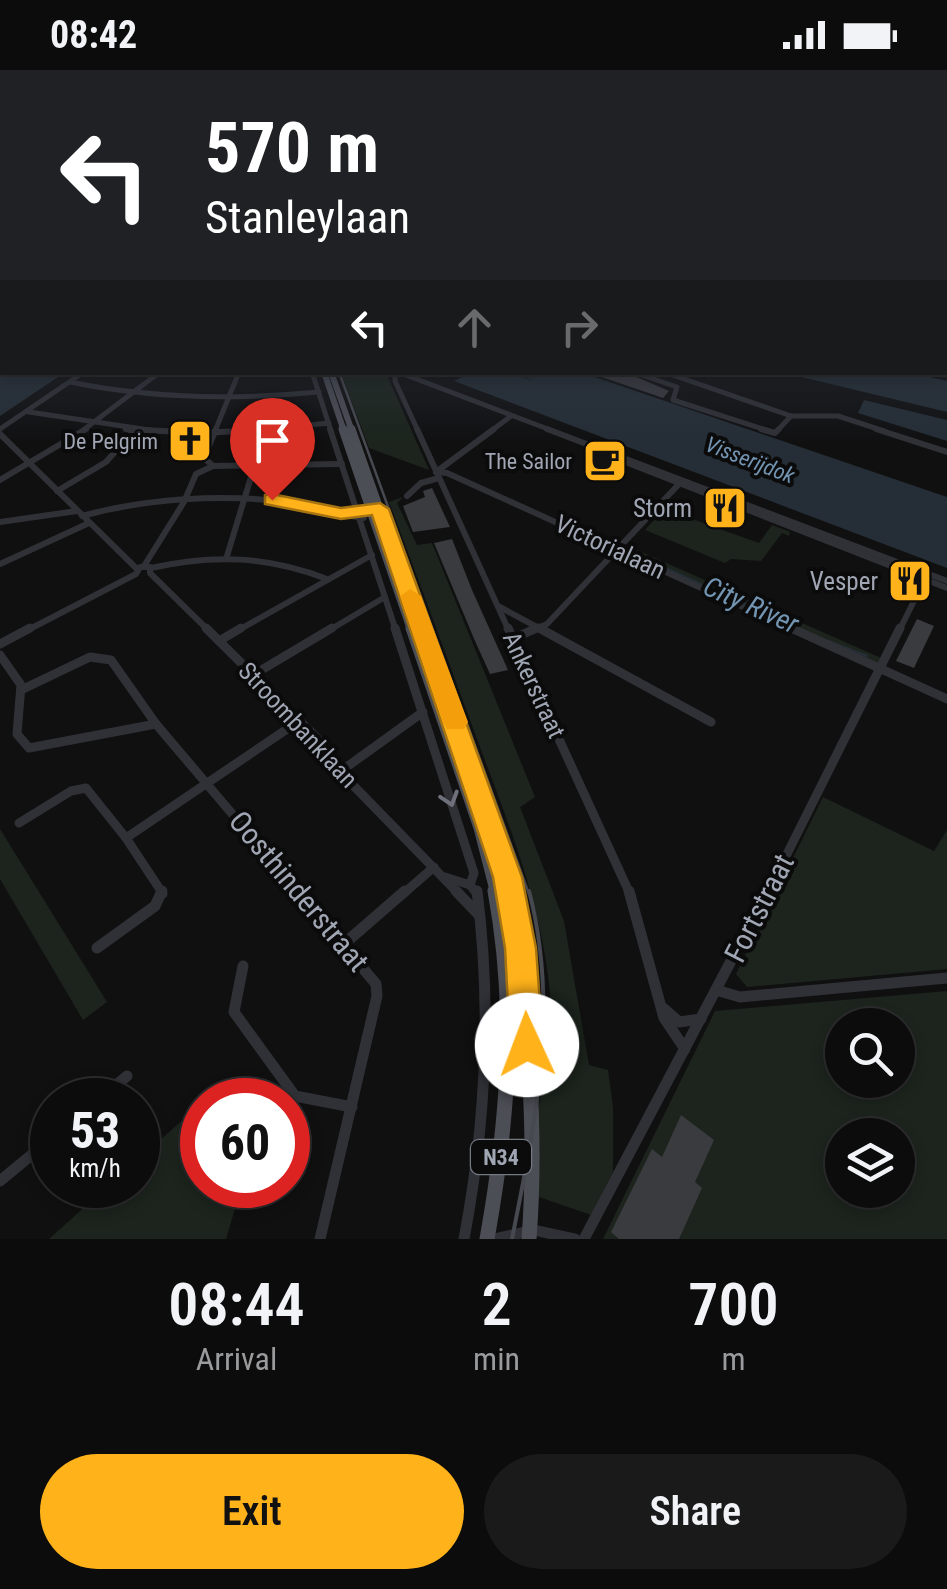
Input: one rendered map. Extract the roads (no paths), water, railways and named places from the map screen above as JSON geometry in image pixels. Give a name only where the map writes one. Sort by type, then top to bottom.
[{"type":"main road","name":"N34","points":[[325,375],[479,828],[503,926],[509,982],[510,1074],[491,1239]]},
{"type":"main road","name":"N34","points":[[332,375],[371,513],[492,825],[512,897],[526,1004],[534,1174],[530,1234]]},
{"type":"street","points":[[0,431],[80,375]]},
{"type":"street","points":[[0,480],[94,424],[156,375]]},
{"type":"street","points":[[213,466],[204,458],[238,375]]},
{"type":"street","points":[[313,375],[342,464],[371,513],[372,556],[474,873],[470,886],[476,891],[480,916],[489,1014],[486,1087],[464,1239]]},
{"type":"street","name":"Ankerstraat","points":[[396,375],[395,381],[630,894],[661,1004],[685,1049]]},
{"type":"street","points":[[405,375],[947,584]]},
{"type":"street","points":[[642,375],[677,387],[673,400],[776,433],[791,416]]},
{"type":"street","points":[[673,375],[791,416],[838,416],[947,452]]},
{"type":"street","points":[[70,382],[132,394],[228,399],[318,392]]},
{"type":"street","points":[[28,412],[134,429],[214,432],[329,423]]},
{"type":"street","points":[[408,496],[511,416]]},
{"type":"street","points":[[57,490],[106,462],[134,429]]},
{"type":"street","name":"Stroombanklaan","points":[[0,431],[79,513],[219,640],[300,720],[341,771],[480,916]]},
{"type":"street","points":[[227,556],[265,431]]},
{"type":"street","points":[[144,570],[196,474],[213,466],[342,464]]},
{"type":"street","name":"Victorialaan","points":[[438,475],[447,473],[947,698]]},
{"type":"street","points":[[512,639],[540,627],[681,482]]},
{"type":"street","points":[[0,522],[244,498],[290,502],[341,514],[371,513]]},
{"type":"street","points":[[0,564],[90,523]]},
{"type":"street","points":[[0,644],[144,570],[227,556],[280,562],[327,579]]},
{"type":"street","points":[[219,640],[372,556]]},
{"type":"street","name":"Fortstraat","points":[[584,1239],[927,577]]},
{"type":"street","points":[[253,675],[385,597]]},
{"type":"street","points":[[498,606],[711,722]]},
{"type":"street","points":[[0,656],[21,690],[18,734],[28,748],[45,748],[156,724]]},
{"type":"street","name":"Oosthinderstraat","points":[[21,690],[84,659],[102,656],[111,660],[156,724],[368,971],[377,996],[320,1239]]},
{"type":"street","points":[[341,771],[422,712]]},
{"type":"street","points":[[126,838],[300,720]]},
{"type":"street","points":[[19,823],[72,791],[86,788],[161,886],[163,894],[155,906],[97,948]]},
{"type":"street","points":[[344,944],[434,867]]},
{"type":"street","name":"Stroombanklaan","points":[[445,878],[470,886]]},
{"type":"street","points":[[243,966],[234,1012],[288,1089],[305,1100],[352,1107]]},
{"type":"street","points":[[716,990],[740,997],[947,978]]},
{"type":"street","points":[[661,1004],[680,1022],[701,1019]]},
{"type":"street","points":[[0,1182],[30,1157]]},
{"type":"street","points":[[491,1239],[561,1232],[575,1239]]},
{"type":"water","points":[[0,375],[61,375],[0,416]]},
{"type":"water","name":"Visserijdok","points":[[466,375],[517,375],[534,381],[520,375],[589,375],[947,497],[947,568],[454,381]]},
{"type":"water","points":[[793,375],[922,375],[947,381],[947,412]]},
{"type":"water","points":[[864,400],[947,420],[947,441],[858,413]]},
{"type":"waterway","name":"City River","points":[[634,554],[789,624]]},
{"type":"waterway","name":"City River","points":[[828,641],[867,656]]},
{"type":"tram line","points":[[340,375],[529,894]]},
{"type":"tram line","points":[[512,1239],[541,1065],[543,978],[529,891]]},
{"type":"place","name":"De Pelgrim","points":[[190,441]]},
{"type":"place","name":"The Sailor","points":[[605,461]]},
{"type":"place","name":"Storm","points":[[725,508]]},
{"type":"place","name":"Vesper","points":[[910,581]]}]
